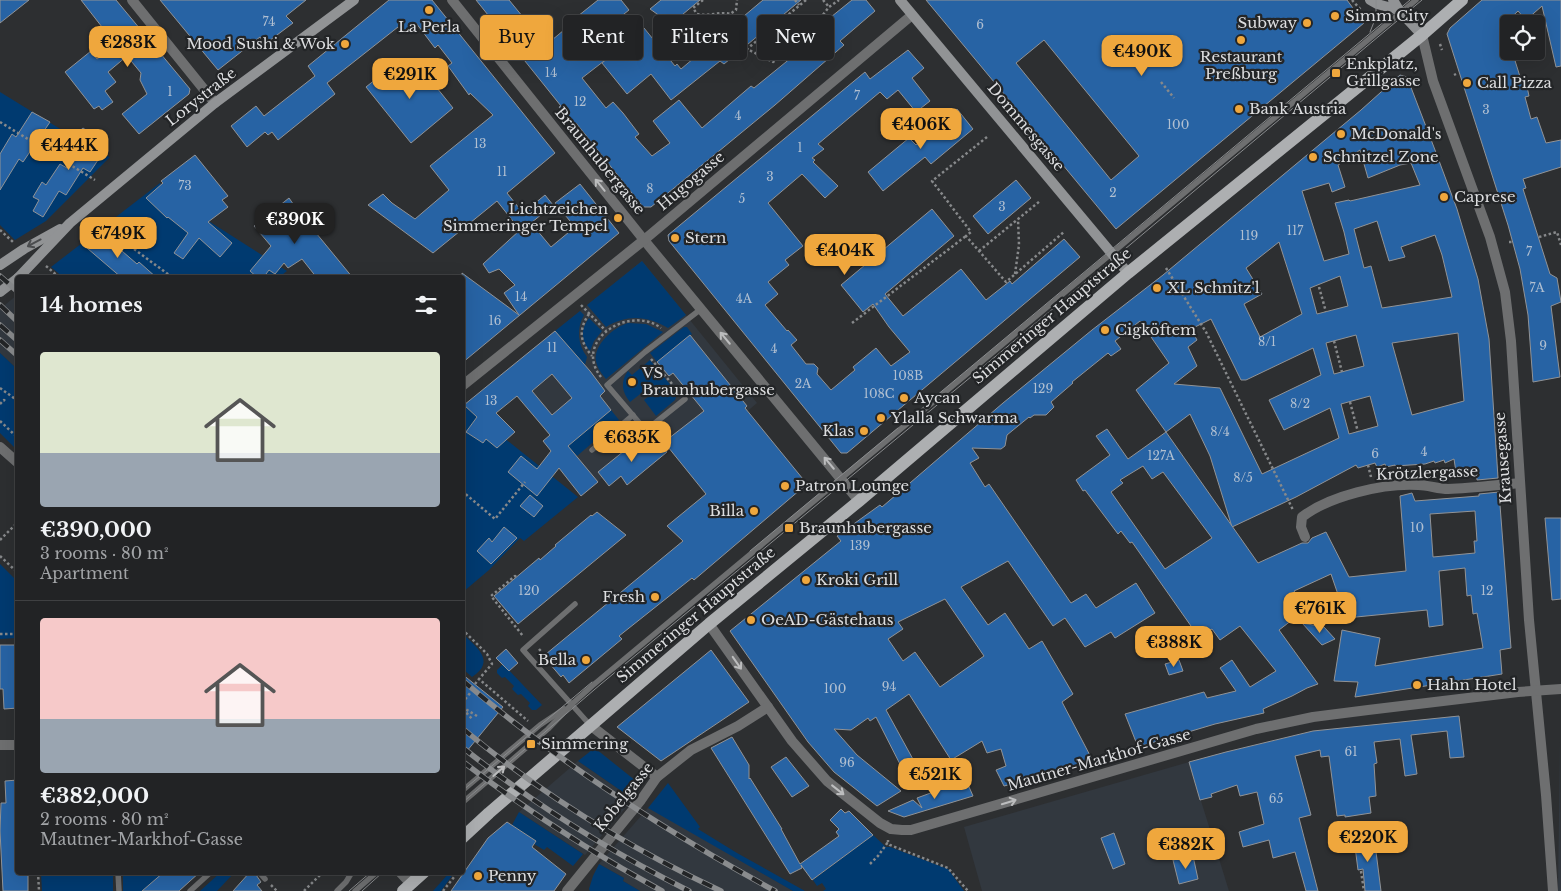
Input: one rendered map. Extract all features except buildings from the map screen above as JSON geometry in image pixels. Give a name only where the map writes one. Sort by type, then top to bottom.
[{"type":"main road","name":"Simmeringer Hauptstraße","points":[[465,835],[590,725],[709,624],[860,501],[1128,273],[1422,35],[1462,0]]},
{"type":"main road","points":[[407,887],[421,875]]},
{"type":"street","points":[[132,0],[215,103]]},
{"type":"street","name":"Lorystraße","points":[[21,275],[70,223],[84,211],[215,103],[354,0]]},
{"type":"street","name":"Braunhubergasse","points":[[452,0],[644,240],[860,501]]},
{"type":"street","name":"Dommesgasse","points":[[900,0],[1128,273]]},
{"type":"street","points":[[1370,0],[1400,11]]},
{"type":"street","points":[[1393,0],[1400,11],[1422,35]]},
{"type":"street","name":"Hugogasse","points":[[465,384],[644,240],[912,15]]},
{"type":"street","name":"Krausegasse","points":[[1422,35],[1433,81],[1490,237],[1505,292],[1511,341],[1528,620],[1536,690],[1553,891]]},
{"type":"street","name":"Lorystraße","points":[[0,266],[24,248],[70,223]]},
{"type":"street","name":"Lorystraße","points":[[0,292],[15,280]]},
{"type":"street","points":[[0,447],[15,460]]},
{"type":"street","name":"Krötzlergasse","points":[[1301,527],[1302,518],[1310,511],[1346,496],[1374,488],[1417,485],[1446,489],[1520,483]]},
{"type":"street","points":[[1301,527],[1304,537]]},
{"type":"street","name":"Mautner-Markhof-Gasse","points":[[709,624],[792,741],[827,781],[880,823],[891,829],[902,830],[911,830],[1256,729],[1313,717],[1536,690],[1561,689]]},
{"type":"street","name":"Kobelgasse","points":[[567,891],[641,800],[657,777],[691,750],[738,726],[768,707]]},
{"type":"street","points":[[590,725],[657,777]]},
{"type":"street","points":[[0,745],[15,744]]},
{"type":"street","points":[[401,875],[407,887]]},
{"type":"lane","points":[[1389,0],[1400,11]]},
{"type":"lane","points":[[465,789],[540,725],[572,704],[1112,255],[1400,11],[1416,0]]},
{"type":"lane","points":[[685,399],[650,427],[642,426],[607,385],[645,352],[701,309]]},
{"type":"lane","points":[[592,450],[633,415]]},
{"type":"lane","points":[[575,604],[523,650],[590,725]]},
{"type":"lane","points":[[465,800],[548,730],[572,704]]},
{"type":"lane","points":[[118,875],[119,891]]},
{"type":"lane","points":[[190,891],[208,875]]},
{"type":"lane","points":[[262,875],[265,879]]},
{"type":"lane","points":[[337,891],[350,875]]},
{"type":"lane","points":[[355,891],[374,875]]},
{"type":"path","points":[[703,0],[693,8],[697,14],[704,16],[724,12],[730,14],[736,10],[737,0]]},
{"type":"path","points":[[795,0],[800,5]]},
{"type":"path","points":[[806,0],[748,49],[773,62],[809,33],[829,7],[838,0]]},
{"type":"path","points":[[823,0],[829,7]]},
{"type":"path","points":[[1352,0],[1360,10]]},
{"type":"path","points":[[1440,44],[1442,50]]},
{"type":"path","points":[[1161,82],[1174,98]]},
{"type":"path","points":[[0,122],[95,180]]},
{"type":"path","points":[[852,323],[970,232],[932,181],[987,137]]},
{"type":"path","points":[[979,251],[1040,201]]},
{"type":"path","points":[[84,211],[169,275]]},
{"type":"path","points":[[1015,274],[1019,245],[1018,219]]},
{"type":"path","points":[[966,236],[1007,282],[1065,231]]},
{"type":"path","points":[[1539,237],[1557,232],[1561,245]]},
{"type":"path","points":[[36,258],[56,275]]},
{"type":"path","points":[[1166,268],[1206,332],[1301,527]]},
{"type":"path","points":[[1319,288],[1326,312]]},
{"type":"path","points":[[574,296],[606,331]]},
{"type":"path","points":[[589,314],[584,322],[581,336],[582,343],[592,356],[595,369],[607,385]]},
{"type":"path","points":[[592,356],[606,331],[622,322],[641,320],[658,325],[668,334]]},
{"type":"path","points":[[1334,341],[1342,372]]},
{"type":"path","points":[[645,352],[685,399]]},
{"type":"path","points":[[0,388],[15,400]]},
{"type":"path","points":[[0,404],[5,401]]},
{"type":"path","points":[[1350,402],[1358,432]]},
{"type":"path","points":[[0,421],[15,435]]},
{"type":"path","points":[[465,493],[495,519],[525,482]]},
{"type":"path","points":[[0,540],[15,525]]},
{"type":"path","points":[[0,556],[15,570]]},
{"type":"path","points":[[516,577],[491,596],[525,639],[537,647],[551,663]]},
{"type":"path","points":[[465,632],[487,654],[492,664],[475,684]]},
{"type":"path","points":[[0,634],[15,634]]},
{"type":"path","points":[[480,679],[530,723]]},
{"type":"path","points":[[465,701],[471,692]]},
{"type":"path","points":[[465,708],[477,716]]},
{"type":"path","points":[[465,710],[472,720]]},
{"type":"path","points":[[870,864],[889,843],[948,868],[968,891]]},
{"type":"path","points":[[1361,871],[1364,891]]},
{"type":"path","points":[[38,875],[39,891]]},
{"type":"path","points":[[304,891],[320,875]]},
{"type":"path","points":[[443,891],[456,875]]},
{"type":"shaded area","points":[[0,92],[101,154],[110,157],[46,221],[15,240],[0,225]]},
{"type":"shaded area","points":[[160,183],[171,197],[287,271],[282,275],[60,275],[51,267]]},
{"type":"shaded area","name":"VS Braunhubergasse","points":[[642,261],[757,403],[713,440],[679,461],[670,450],[627,485],[621,477],[609,486],[602,478],[581,496],[549,457],[553,453],[543,441],[550,435],[536,417],[546,408],[511,367]]},
{"type":"shaded area","points":[[642,261],[686,315],[668,328],[653,321],[637,318],[622,320],[606,327],[587,305]]},
{"type":"shaded area","points":[[15,297],[15,367],[0,353],[0,309]]},
{"type":"shaded area","points":[[580,311],[584,315],[581,320],[579,337],[587,357],[585,365],[555,331]]},
{"type":"shaded area","points":[[589,318],[602,331],[594,341],[590,351],[583,339],[584,327]]},
{"type":"shaded area","points":[[628,323],[646,324],[663,332],[606,379],[597,364],[596,355],[598,349],[611,333]]},
{"type":"shaded area","points":[[684,327],[687,327],[692,334],[657,362],[650,353]]},
{"type":"shaded area","points":[[0,353],[15,367],[15,448],[0,433]]},
{"type":"shaded area","points":[[650,360],[677,394],[675,400],[656,416],[644,400],[649,396],[644,391],[630,402],[623,387],[625,375],[628,371],[632,375]]},
{"type":"shaded area","points":[[465,407],[578,497],[524,541],[520,538],[489,570],[465,590]]},
{"type":"shaded area","points":[[611,410],[619,420],[577,456],[568,446]]},
{"type":"shaded area","points":[[0,564],[15,579],[15,638],[0,639]]},
{"type":"shaded area","points":[[465,636],[482,654],[484,660],[479,671],[472,677],[465,671]]},
{"type":"shaded area","points":[[503,664],[542,705],[536,710],[532,710],[528,706],[530,703],[521,694],[518,695],[512,689],[514,686],[505,677],[502,678],[497,673],[497,670]]},
{"type":"shaded area","points":[[1560,740],[1561,891],[1558,891]]},
{"type":"shaded area","points":[[596,749],[641,785],[633,799],[578,761]]},
{"type":"shaded area","points":[[578,761],[633,799],[585,855],[519,812]]},
{"type":"shaded area","points":[[1189,762],[1229,891],[982,891],[964,827]]},
{"type":"shaded area","points":[[668,783],[700,827],[698,829],[805,891],[793,891],[648,808]]},
{"type":"shaded area","points":[[648,808],[664,815],[793,891],[640,891],[623,881],[624,878],[599,864]]},
{"type":"shaded area","points":[[519,812],[583,854],[573,866],[547,847],[544,850],[534,844],[536,841],[512,825]]},
{"type":"shaded area","points":[[873,835],[886,847],[948,869],[964,891],[823,891],[826,889],[822,883],[817,886],[813,880]]},
{"type":"shaded area","points":[[599,864],[624,878],[623,881],[640,891],[590,891],[593,876]]},
{"type":"shaded area","points":[[41,875],[113,875],[113,891],[42,891]]},
{"type":"shaded area","points":[[123,875],[162,875],[142,891],[123,891]]},
{"type":"shaded area","points":[[218,875],[232,875],[217,891],[200,891]]},
{"type":"shaded area","points":[[447,875],[453,875],[441,891],[433,891]]},
{"type":"tram line","points":[[1370,32],[1376,17],[1376,0]]},
{"type":"tram line","points":[[936,396],[1410,0]]},
{"type":"tram line","points":[[465,800],[601,684],[1422,0]]},
{"type":"tram line","points":[[750,551],[898,428]]},
{"type":"tram line","points":[[465,788],[592,682]]},
{"type":"tram line","points":[[349,891],[368,875]]},
{"type":"tram line","points":[[362,891],[380,875]]},
{"type":"railway","points":[[0,276],[15,289]]},
{"type":"railway","points":[[0,305],[15,319]]},
{"type":"railway","points":[[0,325],[15,338]]},
{"type":"railway","points":[[0,340],[15,353]]},
{"type":"railway","points":[[465,682],[536,739],[613,794],[693,844],[775,891]]},
{"type":"railway","points":[[465,730],[523,775],[587,818],[653,857],[721,891]]},
{"type":"railway","points":[[465,749],[543,807],[600,843],[689,891]]},
{"type":"railway","points":[[465,763],[510,797],[560,830],[610,862],[662,891]]},
{"type":"place","name":"La Perla","points":[[429,10]]},
{"type":"place","name":"Simm City","points":[[1335,16]]},
{"type":"place","name":"Subway","points":[[1307,23]]},
{"type":"place","name":"Restaurant Preßburg","points":[[1241,40]]},
{"type":"place","name":"Mood Sushi & Wok","points":[[345,44]]},
{"type":"place","name":"Enkplatz, Grillgasse","points":[[1336,73]]},
{"type":"place","name":"Call Pizza","points":[[1467,83]]},
{"type":"place","name":"Bank Austria","points":[[1239,109]]},
{"type":"place","name":"McDonald's","points":[[1341,134]]},
{"type":"place","name":"Schnitzel Zone","points":[[1313,157]]},
{"type":"place","name":"Caprese","points":[[1444,197]]},
{"type":"place","name":"Lichtzeichen Simmeringer Tempel","points":[[618,218]]},
{"type":"place","name":"Stern","points":[[675,238]]},
{"type":"place","name":"XL Schnitz'l","points":[[1157,288]]},
{"type":"place","name":"Cigköftem","points":[[1105,330]]},
{"type":"place","name":"VS Braunhubergasse","points":[[632,382]]},
{"type":"place","name":"Aycan","points":[[904,398]]},
{"type":"place","name":"Ylalla Schwarma","points":[[881,418]]},
{"type":"place","name":"Klas","points":[[864,431]]},
{"type":"place","name":"Patron Lounge","points":[[785,486]]},
{"type":"place","name":"Billa","points":[[754,511]]},
{"type":"place","name":"Braunhubergasse","points":[[789,528]]},
{"type":"place","name":"Kroki Grill","points":[[806,580]]},
{"type":"place","name":"Fresh","points":[[655,597]]},
{"type":"place","name":"OeAD-Gästehaus","points":[[751,620]]},
{"type":"place","name":"Bella","points":[[586,660]]},
{"type":"place","name":"Hahn Hotel","points":[[1417,685]]},
{"type":"place","name":"Simmering","points":[[531,744]]},
{"type":"place","name":"Penny","points":[[478,876]]}]
